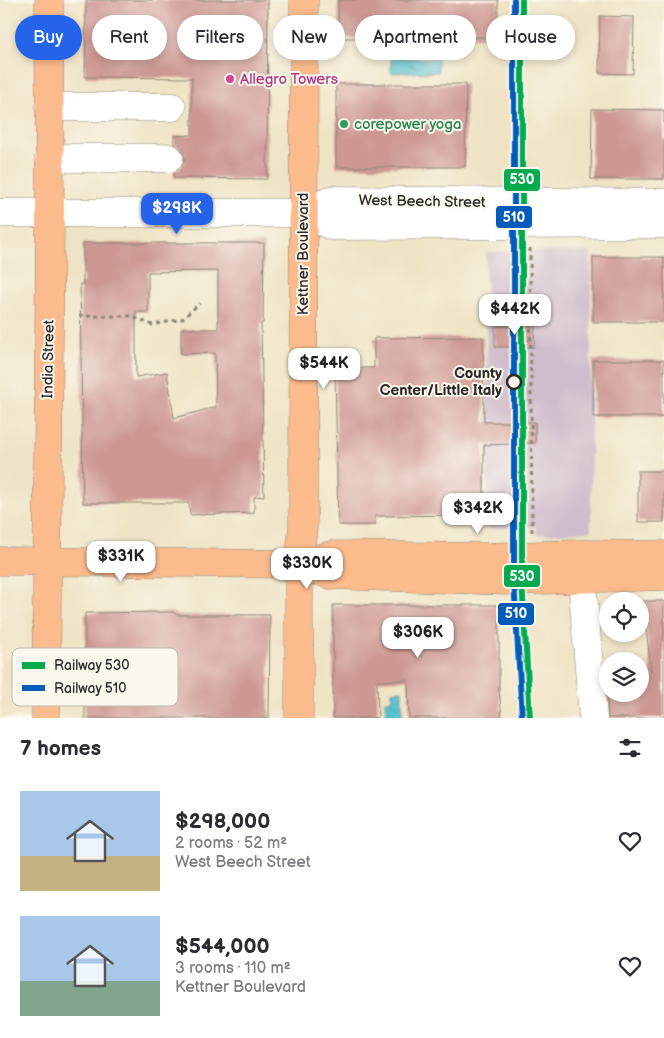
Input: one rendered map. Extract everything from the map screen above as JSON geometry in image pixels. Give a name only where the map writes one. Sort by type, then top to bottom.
[{"type":"main road","name":"India Street","points":[[46,648],[50,214],[48,0]]},
{"type":"main road","name":"Kettner Boulevard","points":[[300,718],[298,564],[302,527],[304,0]]},
{"type":"main road","points":[[0,561],[298,564],[331,554],[478,556],[664,555]]},
{"type":"main road","points":[[298,564],[330,575],[510,581],[664,576]]},
{"type":"street","points":[[49,107],[172,107]]},
{"type":"street","points":[[49,158],[169,158]]},
{"type":"street","name":"West Beech Street","points":[[304,214],[331,200],[664,203]]},
{"type":"street","name":"West Beech Street","points":[[0,214],[304,214],[331,226],[664,224]]},
{"type":"street","points":[[582,579],[593,718]]},
{"type":"path","points":[[530,242],[532,539]]},
{"type":"path","points":[[79,316],[131,316],[152,325],[182,319],[200,303]]},
{"type":"shaded area","points":[[486,252],[591,252],[591,531],[537,535],[536,527],[488,528]]},
{"type":"water","points":[[391,60],[438,60],[438,72],[391,73]]},
{"type":"water","points":[[402,690],[402,718],[386,718],[385,701],[391,701],[392,691]]},
{"type":"building","name":"Allegro Towers","points":[[86,0],[268,0],[267,179],[174,178],[174,172],[182,166],[185,158],[182,150],[174,144],[174,136],[192,135],[192,78],[85,77]]},
{"type":"building","points":[[338,0],[498,0],[498,15],[486,15],[486,37],[476,37],[476,15],[355,15],[355,38],[345,38],[345,15],[338,15]]},
{"type":"building","points":[[600,16],[634,17],[633,74],[599,73]]},
{"type":"building","points":[[336,84],[466,84],[465,167],[336,167]]},
{"type":"building","points":[[592,109],[664,110],[664,179],[591,179]]},
{"type":"building","points":[[83,243],[264,243],[263,323],[261,323],[264,496],[254,497],[254,513],[190,515],[189,503],[83,503],[80,284],[83,284]],"holes":[[[218,271],[218,329],[181,329],[181,354],[215,353],[216,407],[174,418],[167,372],[136,377],[136,312],[148,312],[148,272]]]},
{"type":"building","points":[[593,257],[664,257],[664,322],[593,322]]},
{"type":"building","points":[[495,326],[535,326],[534,347],[495,347]]},
{"type":"building","points":[[483,337],[484,422],[535,422],[535,443],[484,445],[484,515],[375,516],[375,525],[338,525],[335,368],[374,368],[374,338]]},
{"type":"building","points":[[593,360],[664,360],[664,417],[593,417]]},
{"type":"building","points":[[638,471],[664,471],[664,522],[638,522]]},
{"type":"building","points":[[649,601],[664,601],[664,718],[608,718],[607,702],[649,702],[649,671],[651,671],[649,652]]},
{"type":"building","points":[[333,605],[499,605],[499,690],[502,718],[409,718],[408,680],[377,681],[378,718],[333,718]]},
{"type":"building","points":[[173,612],[177,615],[270,615],[269,718],[85,718],[85,706],[178,706],[178,648],[85,648],[85,613]]},
{"type":"rail line","name":"510","points":[[514,0],[514,580],[522,718]]},
{"type":"rail line","name":"530","points":[[522,0],[522,580],[530,718]]},
{"type":"place","name":"Allegro Towers","points":[[230,79]]},
{"type":"place","name":"corepower yoga","points":[[344,124]]},
{"type":"place","name":"County Center/Little Italy","points":[[514,382]]}]
